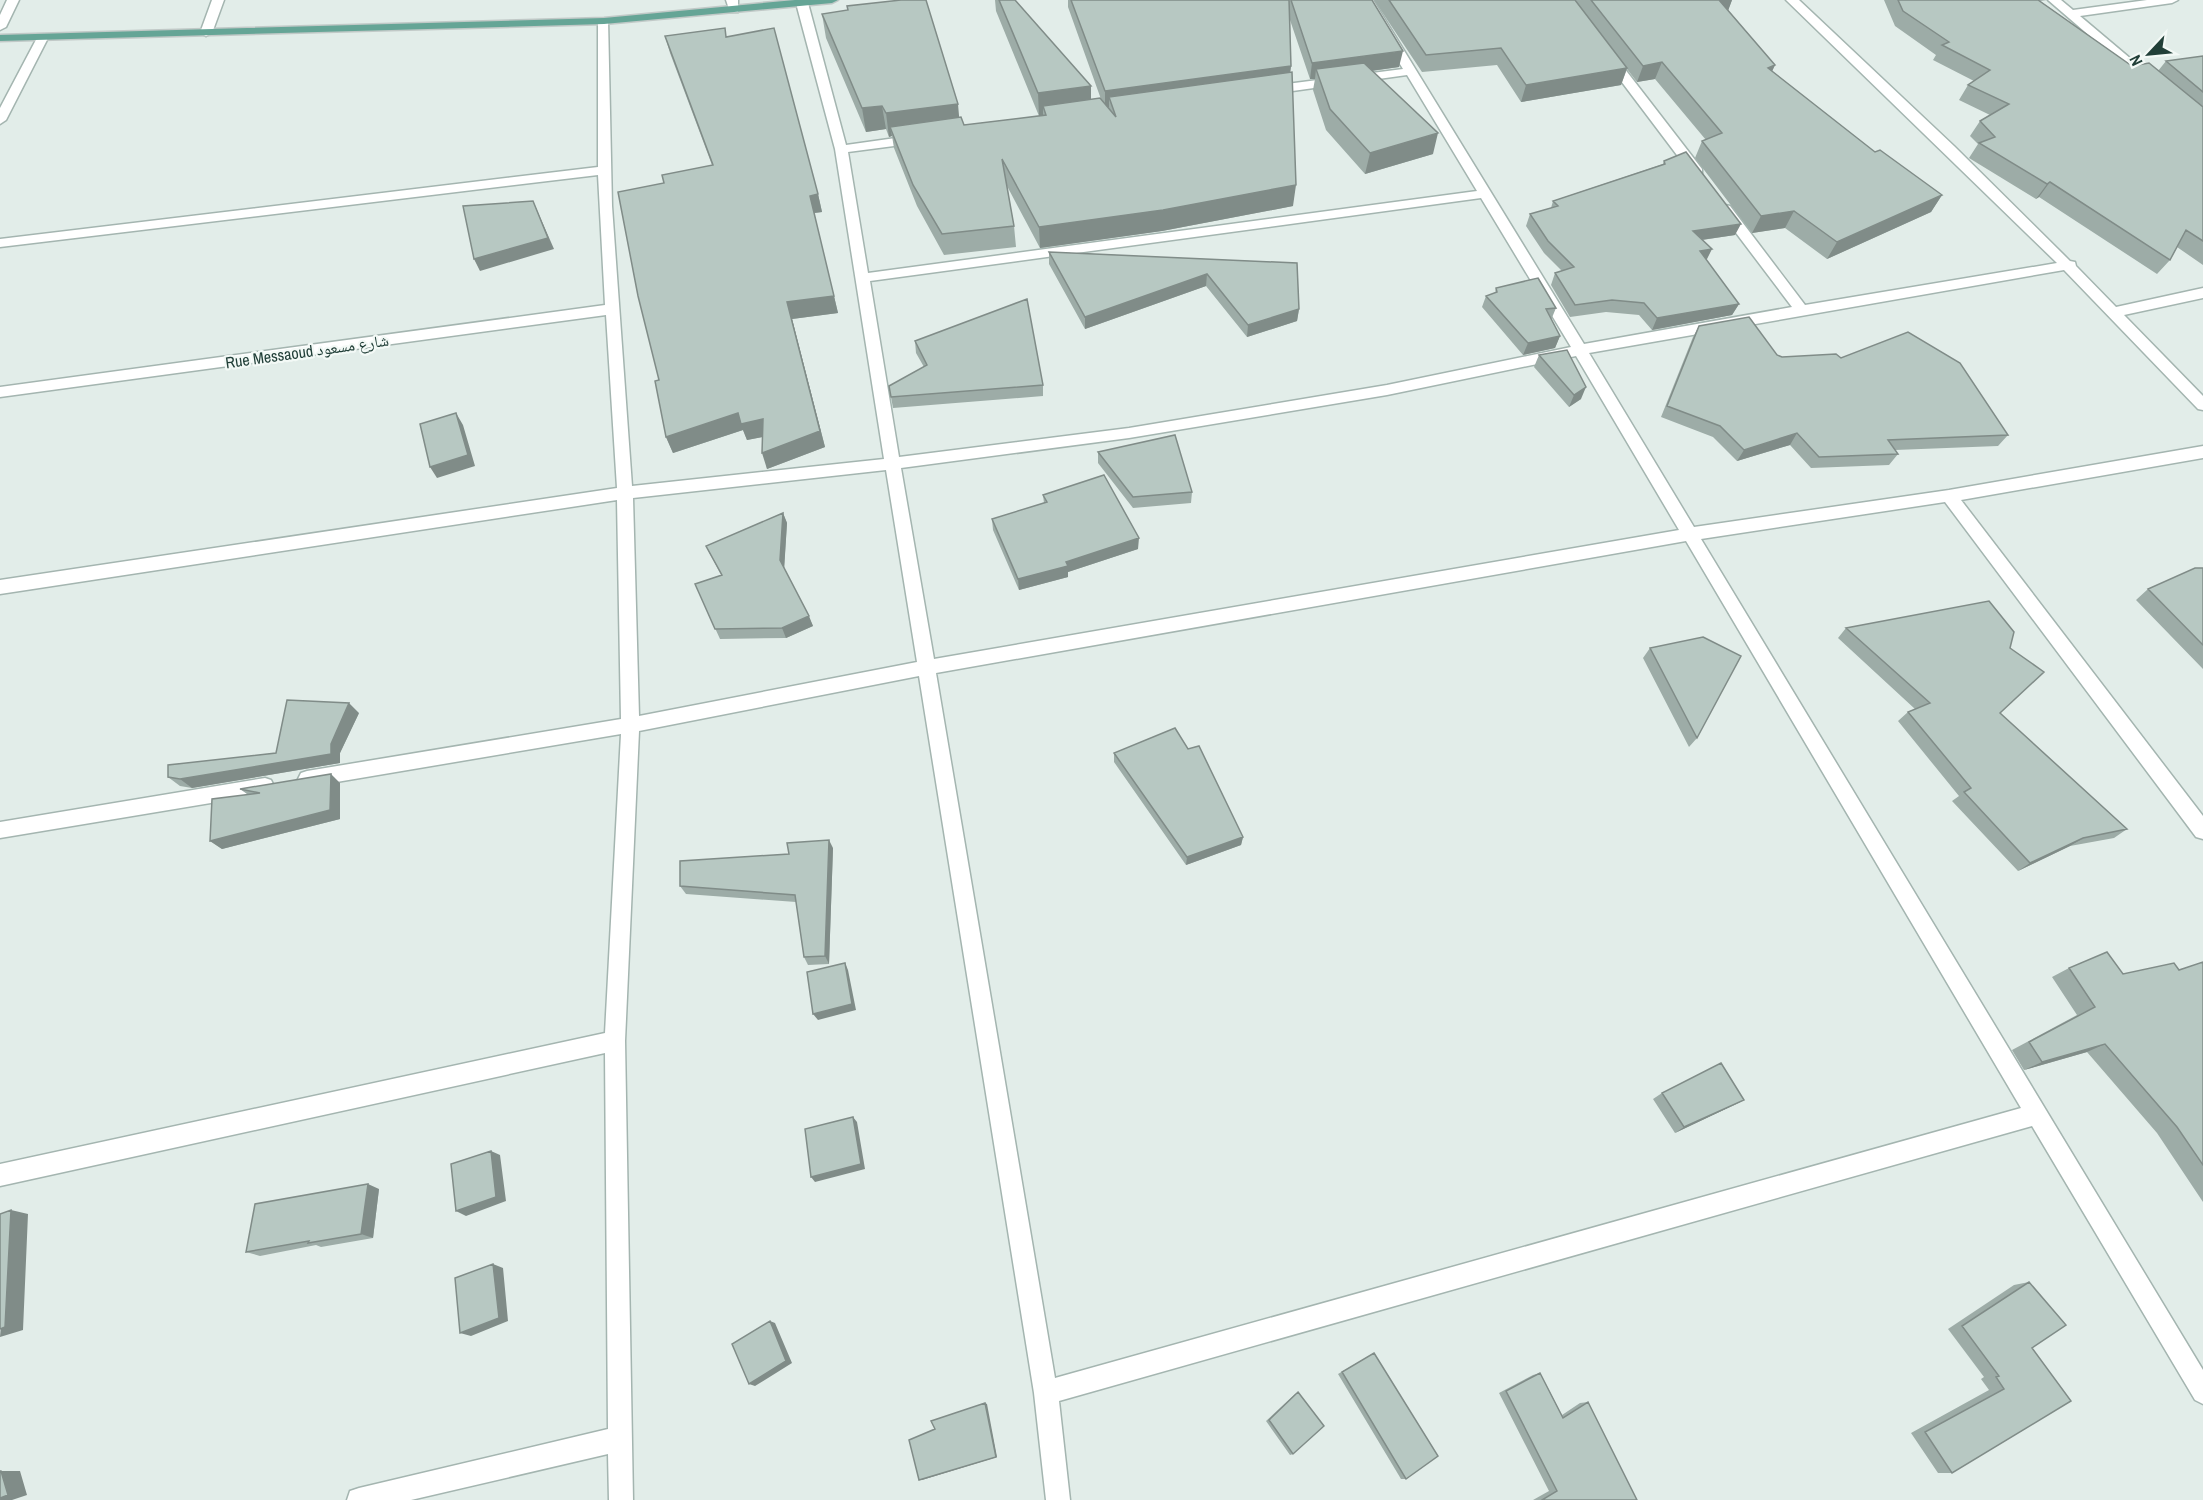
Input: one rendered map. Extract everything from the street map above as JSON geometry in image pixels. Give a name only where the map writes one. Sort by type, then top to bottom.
[{"type":"main road","points":[[0,38],[604,21],[733,5],[832,0]]},
{"type":"street","points":[[0,27],[13,0]]},
{"type":"street","points":[[206,33],[218,0]]},
{"type":"street","points":[[1367,0],[1580,350],[2203,1392]]},
{"type":"street","points":[[1792,0],[1892,92],[2070,265],[2203,405]]},
{"type":"street","points":[[2054,0],[2159,89]]},
{"type":"street","points":[[2070,14],[2172,0]]},
{"type":"street","points":[[802,3],[841,149],[891,464],[1046,1393],[1058,1500]]},
{"type":"street","points":[[604,21],[605,170],[625,493],[630,725],[615,1041],[618,1439],[621,1500]]},
{"type":"street","points":[[0,120],[42,38]]},
{"type":"street","points":[[1601,47],[1702,178]]},
{"type":"street","points":[[1261,92],[1412,71]]},
{"type":"street","points":[[841,149],[934,136]]},
{"type":"street","points":[[0,243],[605,170]]},
{"type":"street","points":[[862,279],[1485,194]]},
{"type":"street","points":[[1716,197],[1802,310]]},
{"type":"street","points":[[0,587],[625,493],[891,464],[1140,431],[1387,390],[1580,350],[2070,265]]},
{"type":"street","points":[[2115,312],[2203,293]]},
{"type":"street","name":"Rue Messaoud شارع مسعود","points":[[0,392],[613,309]]},
{"type":"street","points":[[0,830],[630,725],[925,668],[1690,534],[1949,496],[2203,452]]},
{"type":"street","points":[[1949,496],[2203,831]]},
{"type":"street","points":[[0,1174],[615,1041]]},
{"type":"street","points":[[1046,1393],[2036,1114]]},
{"type":"street","points":[[359,1500],[618,1439]]},
{"type":"building","points":[[901,0],[926,0],[958,104],[886,113],[882,106],[862,108],[822,14],[848,10],[847,6]]},
{"type":"building","points":[[999,0],[1015,0],[1091,86],[1038,93]]},
{"type":"building","points":[[1071,0],[1289,0],[1291,66],[1105,91]]},
{"type":"building","points":[[1291,0],[1372,0],[1403,51],[1312,63]]},
{"type":"building","points":[[1389,0],[1575,0],[1627,68],[1526,85],[1501,48],[1426,55]]},
{"type":"building","points":[[1591,0],[1719,0],[1775,65],[1768,68],[1875,152],[1880,150],[1942,195],[1837,242],[1794,211],[1761,216],[1702,141],[1722,133],[1662,62],[1643,66]]},
{"type":"building","points":[[1898,0],[2038,0],[2132,66],[2149,63],[2203,107],[2203,241],[2186,230],[2170,260],[2050,182],[2047,184],[1979,143],[1995,137],[1980,121],[2009,104],[1968,85],[1990,70],[1942,45],[1949,42],[1903,11]]},
{"type":"building","points":[[725,28],[726,37],[774,28],[818,194],[810,196],[834,296],[787,302],[820,431],[762,453],[763,419],[741,424],[738,413],[666,437],[655,381],[659,380],[638,296],[618,192],[664,183],[662,175],[713,165],[665,36]]},
{"type":"building","points":[[2203,56],[2203,92],[2166,61]]},
{"type":"building","points":[[1364,63],[1438,133],[1370,153],[1330,109],[1316,69]]},
{"type":"building","points":[[1292,72],[1296,185],[1163,210],[1039,227],[1002,159],[1014,226],[942,234],[913,185],[890,127],[961,117],[964,125],[1046,115],[1043,106],[1100,98],[1116,117],[1109,97]]},
{"type":"building","points":[[1686,152],[1741,224],[1693,231],[1712,249],[1700,251],[1739,304],[1657,318],[1644,303],[1612,300],[1575,305],[1555,273],[1574,267],[1548,241],[1530,214],[1558,206],[1553,201],[1665,164],[1664,161]]},
{"type":"building","points":[[533,201],[548,238],[474,259],[463,206]]},
{"type":"building","points":[[1049,252],[1297,263],[1299,309],[1248,325],[1207,274],[1085,317]]},
{"type":"building","points":[[1538,278],[1556,308],[1546,309],[1560,336],[1528,343],[1486,296],[1497,292],[1496,288]]},
{"type":"building","points":[[1027,299],[1043,385],[891,397],[889,386],[927,365],[915,341]]},
{"type":"building","points":[[1749,317],[1777,355],[1782,357],[1836,354],[1841,358],[1908,332],[1960,363],[2008,435],[1888,440],[1898,454],[1819,457],[1797,433],[1744,450],[1720,426],[1667,406],[1699,326]]},
{"type":"building","points":[[1567,350],[1586,387],[1574,395],[1539,355]]},
{"type":"building","points":[[456,413],[468,455],[430,467],[420,424]]},
{"type":"building","points":[[1175,435],[1192,492],[1133,497],[1098,452]]},
{"type":"building","points":[[1104,475],[1139,538],[1066,562],[1068,566],[1018,579],[992,519],[1047,502],[1043,495]]},
{"type":"building","points":[[783,513],[780,560],[809,616],[782,628],[715,629],[695,584],[722,575],[706,546]]},
{"type":"building","points":[[2195,568],[2203,568],[2203,645],[2148,589]]},
{"type":"building","points":[[1989,601],[2014,632],[2010,648],[2044,672],[2000,713],[2127,829],[2083,838],[2030,863],[1964,792],[1971,788],[1908,712],[1930,703],[1846,628]]},
{"type":"building","points":[[1703,637],[1741,656],[1697,738],[1650,648]]},
{"type":"building","points":[[287,700],[349,703],[331,744],[331,754],[180,779],[168,777],[168,765],[276,753]]},
{"type":"building","points":[[1175,728],[1188,749],[1199,746],[1243,837],[1187,857],[1114,753]]},
{"type":"building","points":[[331,774],[330,810],[210,841],[212,799],[260,793],[240,789]]},
{"type":"building","points":[[829,840],[825,956],[804,957],[795,895],[680,886],[680,861],[789,854],[787,843]]},
{"type":"building","points":[[2107,952],[2123,974],[2174,963],[2179,970],[2203,962],[2203,1165],[2177,1127],[2105,1044],[2042,1062],[2029,1042],[2095,1007],[2069,968]]},
{"type":"building","points":[[845,963],[852,1004],[813,1014],[807,972]]},
{"type":"building","points":[[1721,1063],[1744,1100],[1684,1127],[1662,1093]]},
{"type":"building","points":[[853,1117],[861,1164],[811,1177],[805,1129]]},
{"type":"building","points":[[491,1151],[496,1197],[456,1211],[451,1164]]},
{"type":"building","points":[[368,1184],[361,1234],[246,1252],[255,1204]]},
{"type":"building","points":[[11,1210],[5,1327],[0,1329],[0,1214]]},
{"type":"building","points":[[493,1264],[499,1318],[460,1333],[455,1278]]},
{"type":"building","points":[[2029,1282],[2066,1325],[2032,1348],[2071,1401],[1952,1473],[1925,1432],[2004,1389],[1996,1377],[1999,1376],[1962,1326]]},
{"type":"building","points":[[770,1321],[786,1361],[749,1384],[732,1344]]},
{"type":"building","points":[[1374,1353],[1438,1456],[1406,1479],[1342,1372]]},
{"type":"building","points":[[1540,1373],[1563,1418],[1588,1402],[1637,1500],[1542,1500],[1557,1491],[1506,1391]]},
{"type":"building","points":[[1298,1392],[1324,1426],[1293,1454],[1269,1420]]},
{"type":"building","points":[[985,1403],[996,1457],[919,1480],[909,1440],[935,1429],[931,1421]]},
{"type":"building","points":[[0,1471],[8,1495],[0,1498]]}]
